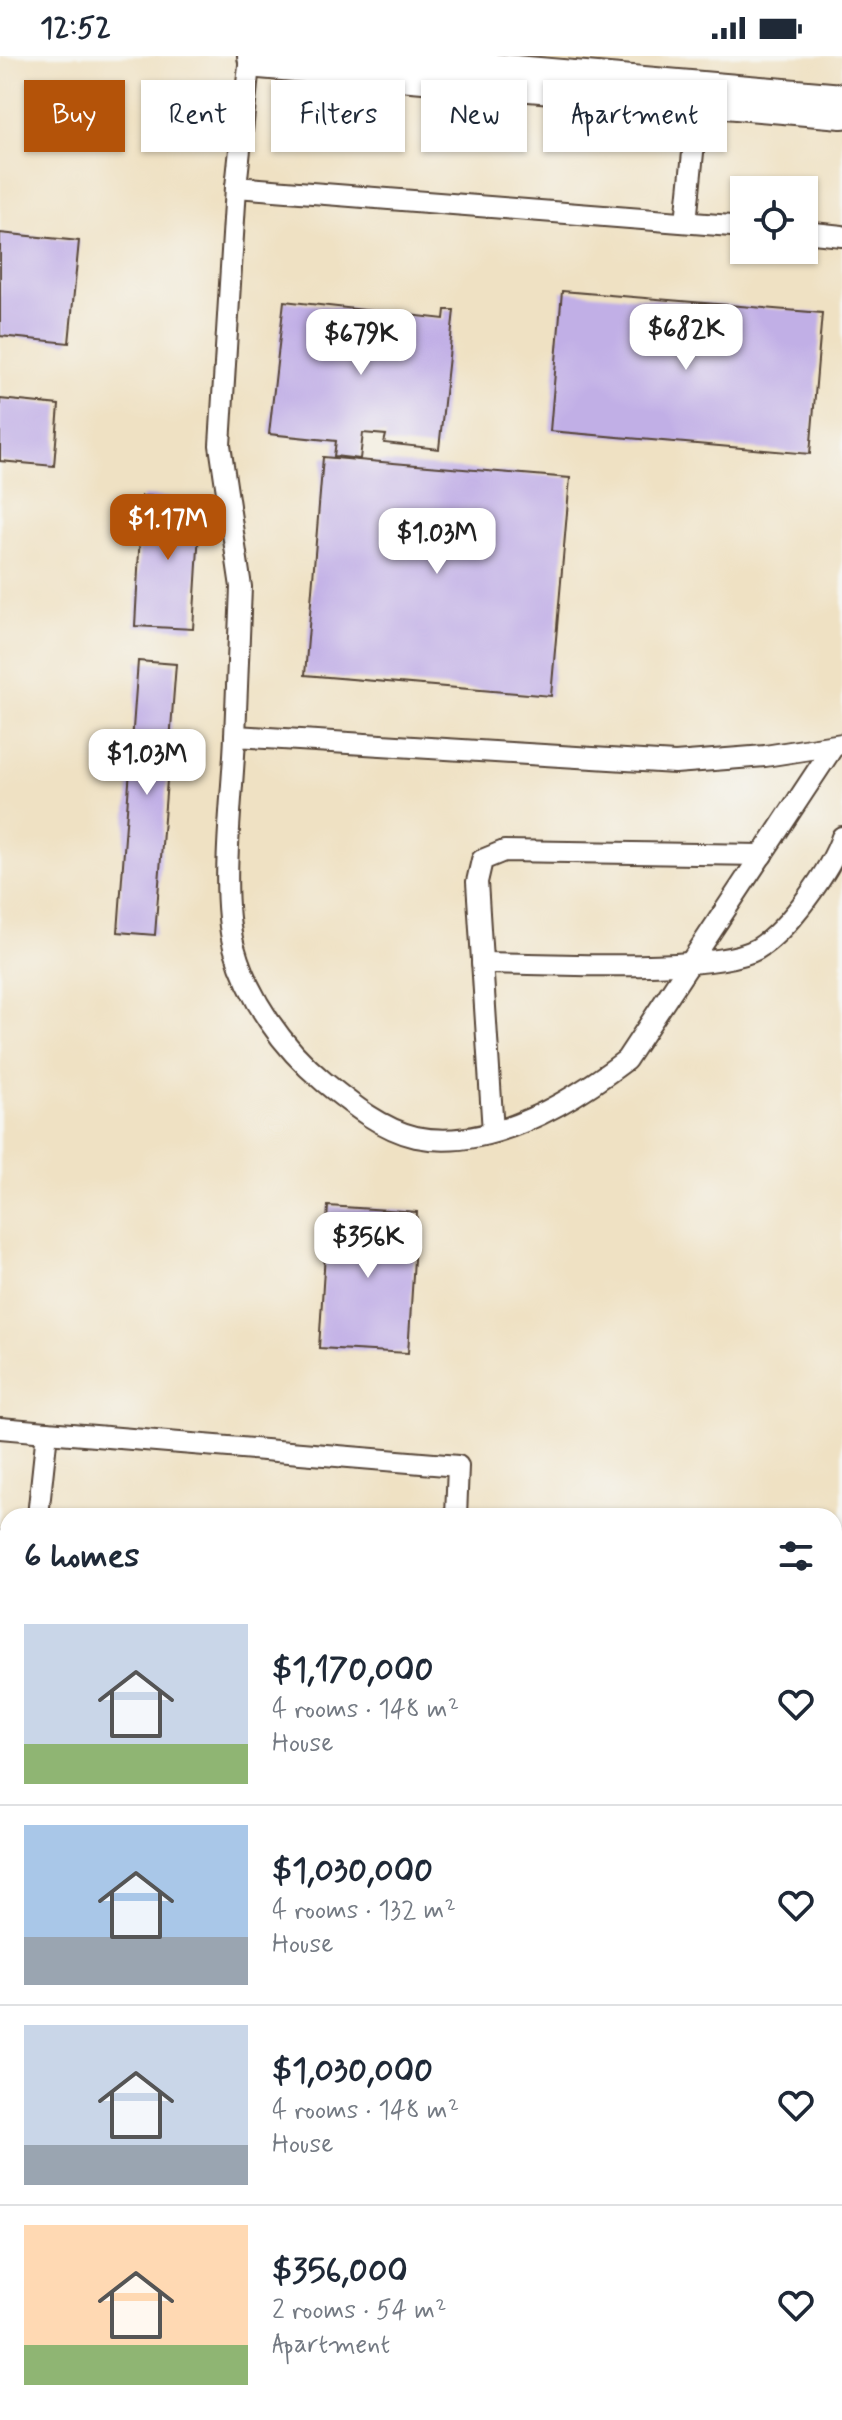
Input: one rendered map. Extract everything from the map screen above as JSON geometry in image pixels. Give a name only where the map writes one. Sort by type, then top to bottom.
[{"type":"street","points":[[260,56],[545,80]]},
{"type":"street","points":[[727,96],[842,106]]},
{"type":"lane","points":[[250,56],[236,187],[220,445],[241,587],[228,896],[233,945],[246,981],[267,1017],[302,1063],[373,1119],[416,1137],[459,1138],[493,1132],[585,1092],[626,1060],[838,746]]},
{"type":"lane","points":[[686,222],[693,152]]},
{"type":"lane","points":[[236,187],[730,226]]},
{"type":"lane","points":[[818,233],[842,236]]},
{"type":"lane","points":[[235,736],[675,763],[838,746]]},
{"type":"lane","points":[[482,963],[692,963],[734,958],[759,948],[810,896],[842,837]]},
{"type":"lane","points":[[493,1132],[477,882],[482,860],[504,851],[762,855]]},
{"type":"lane","points":[[0,1428],[458,1466],[456,1508]]},
{"type":"lane","points":[[39,1508],[47,1432]]},
{"type":"building","points":[[0,233],[79,241],[69,343],[0,336]]},
{"type":"building","points":[[562,291],[822,313],[810,454],[550,431]]},
{"type":"building","points":[[284,301],[444,319],[445,310],[454,310],[439,449],[384,443],[386,435],[363,433],[360,459],[334,456],[336,441],[269,434]]},
{"type":"building","points":[[0,399],[59,405],[54,466],[0,461]]},
{"type":"building","points":[[323,457],[570,478],[551,696],[305,675]]},
{"type":"building","points":[[142,496],[201,499],[193,629],[135,626]]},
{"type":"building","points":[[138,661],[176,664],[155,935],[118,932]]},
{"type":"building","points":[[328,1206],[417,1212],[408,1353],[319,1348]]}]
